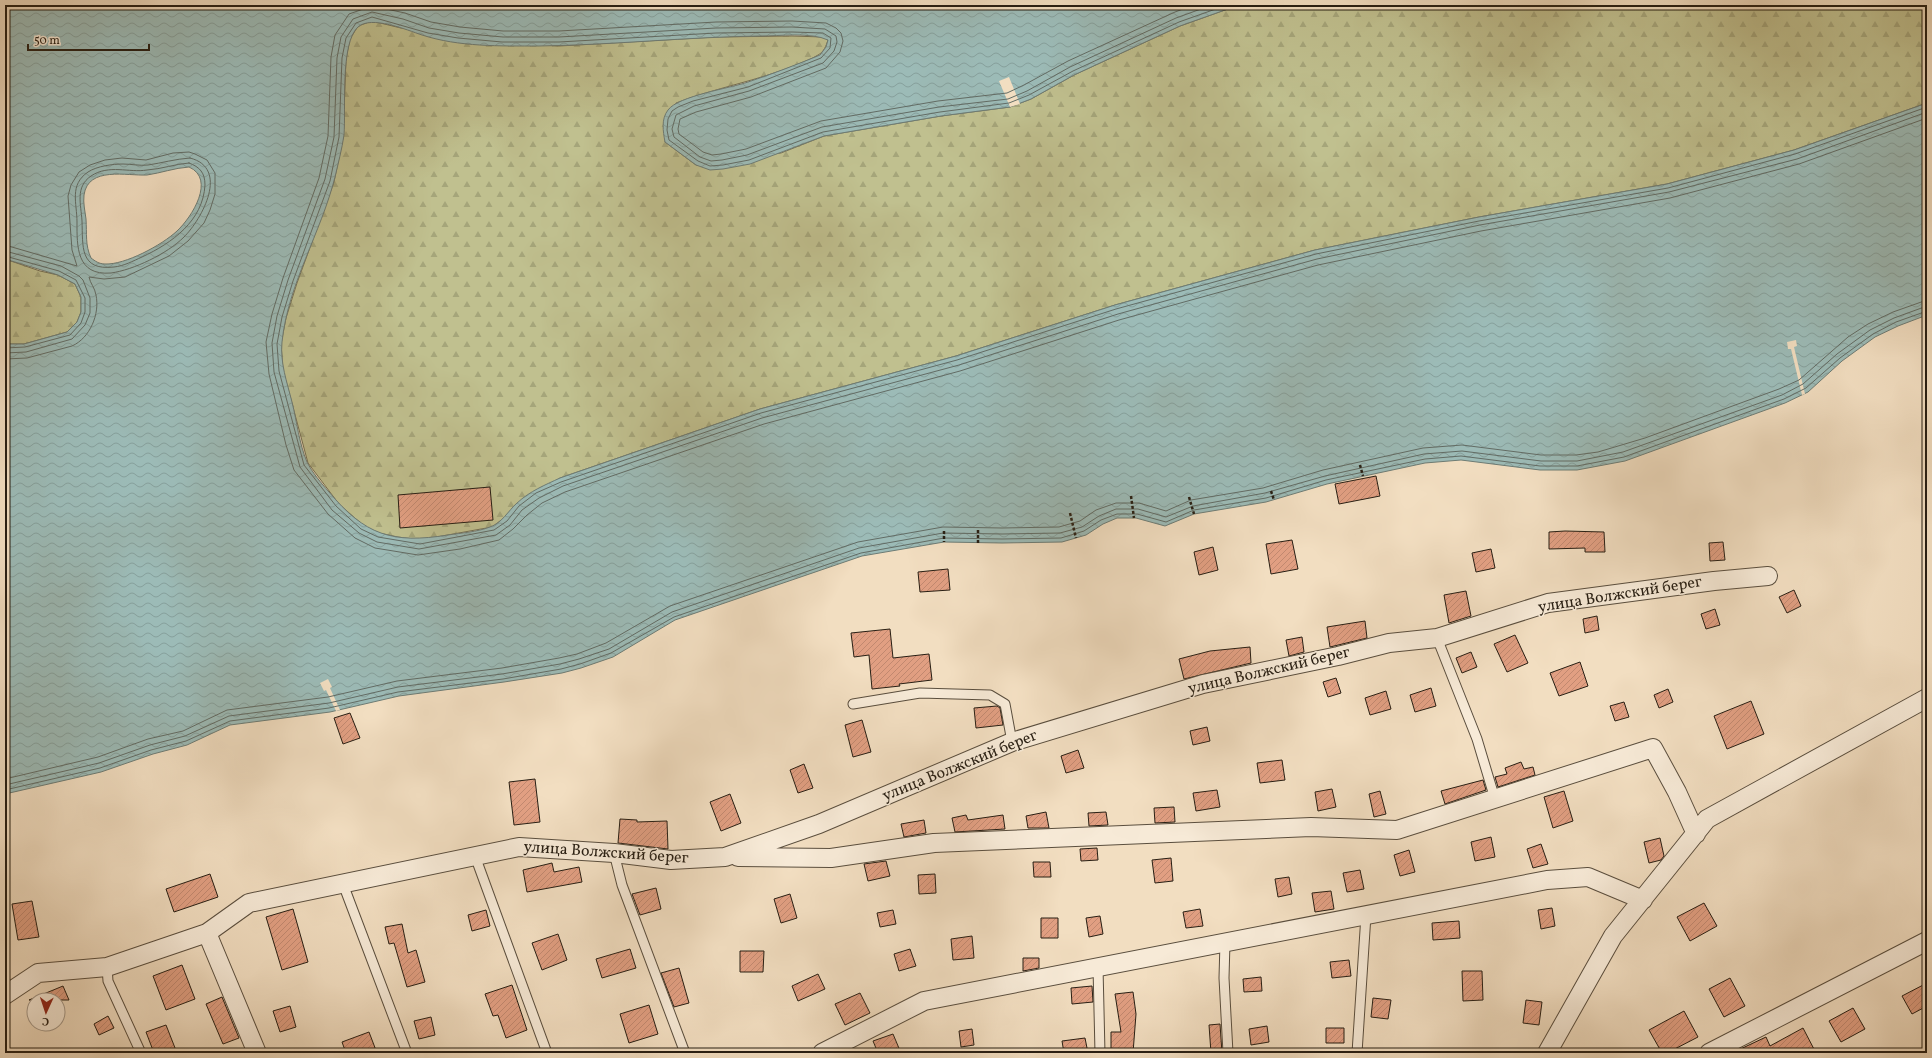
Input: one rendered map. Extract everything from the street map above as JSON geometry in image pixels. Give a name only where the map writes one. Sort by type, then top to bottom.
[{"type":"street","name":"улица Волжский берег","points":[[5,995],[38,973],[107,967],[208,933],[249,903],[519,847],[614,852],[671,860],[726,857],[819,824],[1012,742],[1204,684],[1338,656],[1389,643],[1437,638],[1548,603],[1714,581],[1768,576]]},
{"type":"street","points":[[1547,1053],[1613,936],[1706,820],[1927,698]]},
{"type":"street","points":[[726,857],[831,858],[934,843],[1304,827],[1397,830],[1653,748],[1677,792],[1696,834]]},
{"type":"street","points":[[822,1053],[924,1001],[1547,880],[1588,877],[1642,900]]},
{"type":"street","points":[[208,933],[257,1053]]},
{"type":"street","points":[[1709,1053],[1927,941]]},
{"type":"lane","points":[[1437,638],[1477,739],[1495,799]]},
{"type":"lane","points":[[853,704],[920,693],[990,695],[1006,704],[1012,742]]},
{"type":"lane","points":[[614,852],[622,885],[685,1053]]},
{"type":"lane","points":[[475,856],[547,1053]]},
{"type":"lane","points":[[343,884],[392,1017],[407,1053]]},
{"type":"lane","points":[[1357,1053],[1366,915]]},
{"type":"lane","points":[[1225,942],[1224,978],[1228,1053]]},
{"type":"lane","points":[[107,967],[108,981],[141,1053]]},
{"type":"lane","points":[[1098,967],[1100,1053]]},
{"type":"path","points":[[1360,465],[1363,476]]},
{"type":"path","points":[[1270,491],[1274,500]]},
{"type":"path","points":[[1131,496],[1134,518]]},
{"type":"path","points":[[1189,497],[1194,514]]},
{"type":"path","points":[[1070,513],[1076,538]]},
{"type":"path","points":[[978,530],[978,542]]},
{"type":"path","points":[[944,531],[944,542]]},
{"type":"green space","points":[[1239,5],[1927,5],[1927,103],[1794,150],[1667,184],[1479,217],[1315,250],[1115,305],[956,356],[760,409],[560,478],[516,504],[504,518],[492,527],[420,540],[379,533],[364,526],[339,504],[308,463],[283,370],[281,344],[286,318],[297,283],[334,182],[343,138],[346,58],[350,39],[358,26],[372,21],[401,28],[559,46],[716,37],[792,36],[823,37],[828,40],[826,47],[816,56],[781,71],[676,103],[665,142],[696,165],[781,153],[824,136],[941,116],[1010,107],[1031,99],[1074,75],[1180,26]]},
{"type":"green space","points":[[5,259],[40,271],[58,275],[75,284],[81,297],[81,312],[77,322],[67,332],[24,344],[5,344]]},
{"type":"water","points":[[5,5],[1239,5],[1180,26],[1074,75],[1031,99],[1010,107],[941,116],[824,136],[750,164],[710,170],[696,165],[665,142],[663,121],[668,110],[674,105],[693,97],[748,82],[820,55],[826,47],[828,40],[813,36],[786,35],[594,44],[495,46],[450,42],[380,23],[371,22],[358,27],[352,35],[348,47],[345,78],[344,135],[340,156],[329,198],[298,279],[285,321],[282,342],[283,365],[304,455],[311,470],[323,485],[342,507],[368,527],[395,537],[428,538],[469,532],[490,527],[501,520],[527,495],[560,478],[760,409],[956,356],[1115,305],[1315,250],[1479,217],[1667,184],[1794,150],[1927,103],[1927,315],[1875,337],[1842,361],[1808,392],[1785,403],[1625,461],[1577,470],[1540,470],[1461,460],[1425,463],[1327,484],[1266,502],[1194,514],[1165,526],[1136,518],[1117,518],[1103,524],[1086,535],[1062,542],[944,542],[862,556],[675,620],[613,657],[581,668],[562,673],[504,682],[399,696],[330,712],[230,725],[187,745],[153,754],[101,772],[5,794],[5,344],[24,344],[67,332],[77,322],[81,312],[81,297],[75,284],[58,275],[5,259]],"holes":[[[189,167],[197,173],[201,180],[199,198],[195,208],[177,231],[153,248],[133,258],[103,264],[91,258],[87,244],[84,195],[87,186],[93,180],[100,176],[110,174],[147,175]]]},
{"type":"pier","points":[[1009,77],[1020,104],[1010,107],[999,81]]},
{"type":"pier","points":[[1796,340],[1797,346],[1794,347],[1805,394],[1802,395],[1791,349],[1788,349],[1787,342]]},
{"type":"pier","points":[[328,679],[332,687],[330,688],[340,710],[336,711],[326,690],[324,691],[320,683]]},
{"type":"building","points":[[1376,476],[1380,496],[1339,504],[1335,484]]},
{"type":"building","points":[[490,487],[493,520],[400,528],[398,495]]},
{"type":"building","points":[[1549,532],[1604,532],[1605,552],[1585,552],[1585,548],[1549,549]]},
{"type":"building","points":[[1292,540],[1298,569],[1271,574],[1266,544]]},
{"type":"building","points":[[1723,542],[1725,560],[1710,561],[1709,543]]},
{"type":"building","points":[[1213,547],[1218,570],[1199,575],[1194,552]]},
{"type":"building","points":[[1491,549],[1495,568],[1476,572],[1472,553]]},
{"type":"building","points":[[948,569],[950,590],[920,592],[918,572]]},
{"type":"building","points":[[1794,590],[1801,606],[1787,613],[1779,597]]},
{"type":"building","points":[[1466,591],[1471,616],[1449,623],[1444,595]]},
{"type":"building","points":[[1715,609],[1720,625],[1706,629],[1701,614]]},
{"type":"building","points":[[1597,616],[1599,630],[1585,633],[1583,619]]},
{"type":"building","points":[[1365,621],[1367,638],[1330,647],[1327,627]]},
{"type":"building","points":[[890,629],[893,658],[929,654],[932,680],[872,689],[869,655],[854,657],[851,633]]},
{"type":"building","points":[[1515,635],[1528,663],[1507,672],[1494,644]]},
{"type":"building","points":[[1302,637],[1304,652],[1289,656],[1286,640]]},
{"type":"building","points":[[1250,647],[1251,663],[1184,679],[1179,659],[1210,651]]},
{"type":"building","points":[[1471,652],[1477,667],[1462,673],[1456,658]]},
{"type":"building","points":[[1580,662],[1588,686],[1559,696],[1550,673]]},
{"type":"building","points":[[1336,678],[1341,693],[1328,697],[1323,682]]},
{"type":"building","points":[[1431,688],[1436,706],[1415,712],[1410,695]]},
{"type":"building","points":[[1668,689],[1673,702],[1659,708],[1654,695]]},
{"type":"building","points":[[1386,691],[1391,709],[1370,715],[1365,698]]},
{"type":"building","points":[[1751,701],[1764,734],[1727,749],[1714,716]]},
{"type":"building","points":[[1624,702],[1629,717],[1615,721],[1610,706]]},
{"type":"building","points":[[997,706],[1000,708],[1003,725],[976,728],[974,708]]},
{"type":"building","points":[[350,713],[360,738],[343,744],[334,718]]},
{"type":"building","points":[[862,720],[871,752],[853,757],[845,725]]},
{"type":"building","points":[[1207,727],[1210,741],[1193,745],[1190,731]]},
{"type":"building","points":[[1078,750],[1084,768],[1066,773],[1061,756]]},
{"type":"building","points":[[1282,760],[1285,780],[1260,783],[1257,763]]},
{"type":"building","points":[[1521,762],[1524,769],[1533,767],[1535,775],[1498,787],[1495,777],[1507,774],[1505,768]]},
{"type":"building","points":[[804,764],[813,788],[798,793],[790,770]]},
{"type":"building","points":[[535,779],[540,822],[514,825],[509,782]]},
{"type":"building","points":[[1483,780],[1486,790],[1445,804],[1441,791]]},
{"type":"building","points":[[1332,789],[1336,807],[1318,811],[1315,792]]},
{"type":"building","points":[[1217,790],[1220,807],[1196,811],[1193,793]]},
{"type":"building","points":[[1380,791],[1386,814],[1374,817],[1369,794]]},
{"type":"building","points":[[1564,791],[1573,821],[1553,828],[1544,797]]},
{"type":"building","points":[[730,794],[741,823],[721,831],[710,802]]},
{"type":"building","points":[[1174,807],[1175,822],[1155,823],[1154,808]]},
{"type":"building","points":[[1046,812],[1049,828],[1028,828],[1026,816]]},
{"type":"building","points":[[1106,812],[1108,825],[1089,826],[1088,813]]},
{"type":"building","points":[[966,815],[968,820],[1003,815],[1005,829],[955,832],[952,818]]},
{"type":"building","points":[[620,819],[637,820],[637,822],[667,821],[668,849],[618,843]]},
{"type":"building","points":[[924,820],[926,833],[904,837],[901,824]]},
{"type":"building","points":[[1491,837],[1495,857],[1475,861],[1471,842]]},
{"type":"building","points":[[1660,838],[1664,856],[1661,860],[1649,863],[1644,842]]},
{"type":"building","points":[[1541,844],[1548,864],[1533,868],[1527,849]]},
{"type":"building","points":[[1097,848],[1098,860],[1081,861],[1080,849]]},
{"type":"building","points":[[1409,850],[1415,872],[1400,876],[1394,855]]},
{"type":"building","points":[[1171,858],[1173,881],[1155,883],[1152,860]]},
{"type":"building","points":[[886,861],[890,876],[868,881],[864,864]]},
{"type":"building","points":[[1033,862],[1050,862],[1051,877],[1034,877]]},
{"type":"building","points":[[552,863],[554,872],[579,867],[582,882],[527,892],[523,870]]},
{"type":"building","points":[[1360,870],[1364,889],[1347,892],[1343,873]]},
{"type":"building","points":[[210,874],[218,897],[174,912],[166,889]]},
{"type":"building","points":[[935,874],[936,893],[919,894],[918,875]]},
{"type":"building","points":[[1289,877],[1292,894],[1278,897],[1275,879]]},
{"type":"building","points":[[656,888],[661,909],[640,915],[632,894]]},
{"type":"building","points":[[1331,891],[1334,909],[1315,912],[1312,893]]},
{"type":"building","points":[[790,894],[797,918],[781,923],[774,899]]},
{"type":"building","points":[[32,901],[39,937],[18,940],[12,904]]},
{"type":"building","points":[[1704,903],[1717,926],[1690,941],[1677,917]]},
{"type":"building","points":[[1552,908],[1555,926],[1541,929],[1538,910]]},
{"type":"building","points":[[293,909],[308,962],[282,970],[266,917]]},
{"type":"building","points":[[1200,909],[1203,926],[1186,928],[1183,912]]},
{"type":"building","points":[[486,910],[490,926],[472,931],[468,915]]},
{"type":"building","points":[[893,910],[896,924],[880,927],[877,913]]},
{"type":"building","points":[[1100,916],[1103,934],[1089,937],[1086,918]]},
{"type":"building","points":[[1041,918],[1058,918],[1058,938],[1041,938]]},
{"type":"building","points":[[1459,921],[1460,938],[1433,940],[1432,923]]},
{"type":"building","points":[[402,924],[408,953],[416,950],[425,982],[407,987],[394,943],[389,944],[385,927]]},
{"type":"building","points":[[558,934],[567,960],[542,970],[532,943]]},
{"type":"building","points":[[972,936],[974,958],[953,960],[951,939]]},
{"type":"building","points":[[630,949],[636,968],[602,978],[596,959]]},
{"type":"building","points":[[910,949],[916,966],[899,971],[894,954]]},
{"type":"building","points":[[740,951],[764,951],[763,972],[740,972]]},
{"type":"building","points":[[1023,958],[1039,958],[1039,968],[1023,971]]},
{"type":"building","points":[[1349,960],[1351,976],[1332,978],[1330,962]]},
{"type":"building","points":[[182,965],[195,999],[166,1010],[153,976]]},
{"type":"building","points":[[679,968],[689,1003],[674,1007],[661,973]]},
{"type":"building","points":[[1462,971],[1482,971],[1483,1000],[1463,1001]]},
{"type":"building","points":[[818,974],[825,989],[798,1001],[792,986]]},
{"type":"building","points":[[1261,977],[1262,991],[1244,992],[1243,979]]},
{"type":"building","points":[[1730,978],[1745,1006],[1724,1017],[1709,989]]},
{"type":"building","points":[[1927,983],[1927,1006],[1912,1014],[1902,996]]},
{"type":"building","points":[[512,985],[527,1030],[506,1038],[498,1015],[493,1016],[485,994]]},
{"type":"building","points":[[63,986],[66,992],[48,992]]},
{"type":"building","points":[[1092,986],[1093,1002],[1072,1004],[1071,988]]},
{"type":"building","points":[[1133,992],[1136,1014],[1133,1053],[1111,1053],[1111,1032],[1121,1032],[1115,994]]},
{"type":"building","points":[[66,993],[69,1000],[66,1000]]},
{"type":"building","points":[[860,993],[870,1013],[845,1025],[835,1004]]},
{"type":"building","points":[[222,997],[239,1038],[223,1044],[206,1004]]},
{"type":"building","points":[[1373,998],[1391,1000],[1388,1019],[1371,1017]]},
{"type":"building","points":[[1526,1000],[1542,1002],[1539,1025],[1523,1023]]},
{"type":"building","points":[[649,1005],[658,1034],[629,1043],[620,1014]]},
{"type":"building","points":[[290,1006],[296,1027],[280,1032],[273,1011]]},
{"type":"building","points":[[1853,1008],[1865,1029],[1841,1042],[1829,1021]]},
{"type":"building","points":[[1684,1011],[1698,1037],[1667,1053],[1662,1053],[1649,1030]]},
{"type":"building","points":[[108,1016],[114,1028],[99,1035],[94,1024]]},
{"type":"building","points":[[431,1017],[435,1035],[419,1039],[414,1021]]},
{"type":"building","points":[[1220,1024],[1222,1053],[1211,1053],[1209,1025]]},
{"type":"building","points":[[166,1025],[177,1053],[154,1053],[146,1032]]},
{"type":"building","points":[[1267,1026],[1269,1042],[1251,1045],[1249,1029]]},
{"type":"building","points":[[1326,1028],[1344,1028],[1344,1043],[1326,1043]]},
{"type":"building","points":[[1803,1028],[1816,1053],[1732,1053],[1766,1037],[1770,1046]]},
{"type":"building","points":[[972,1029],[974,1045],[961,1047],[959,1031]]},
{"type":"building","points":[[369,1032],[377,1053],[346,1053],[342,1042]]},
{"type":"building","points":[[893,1034],[901,1053],[878,1053],[873,1041]]},
{"type":"building","points":[[1085,1038],[1088,1053],[1064,1053],[1062,1041]]}]
